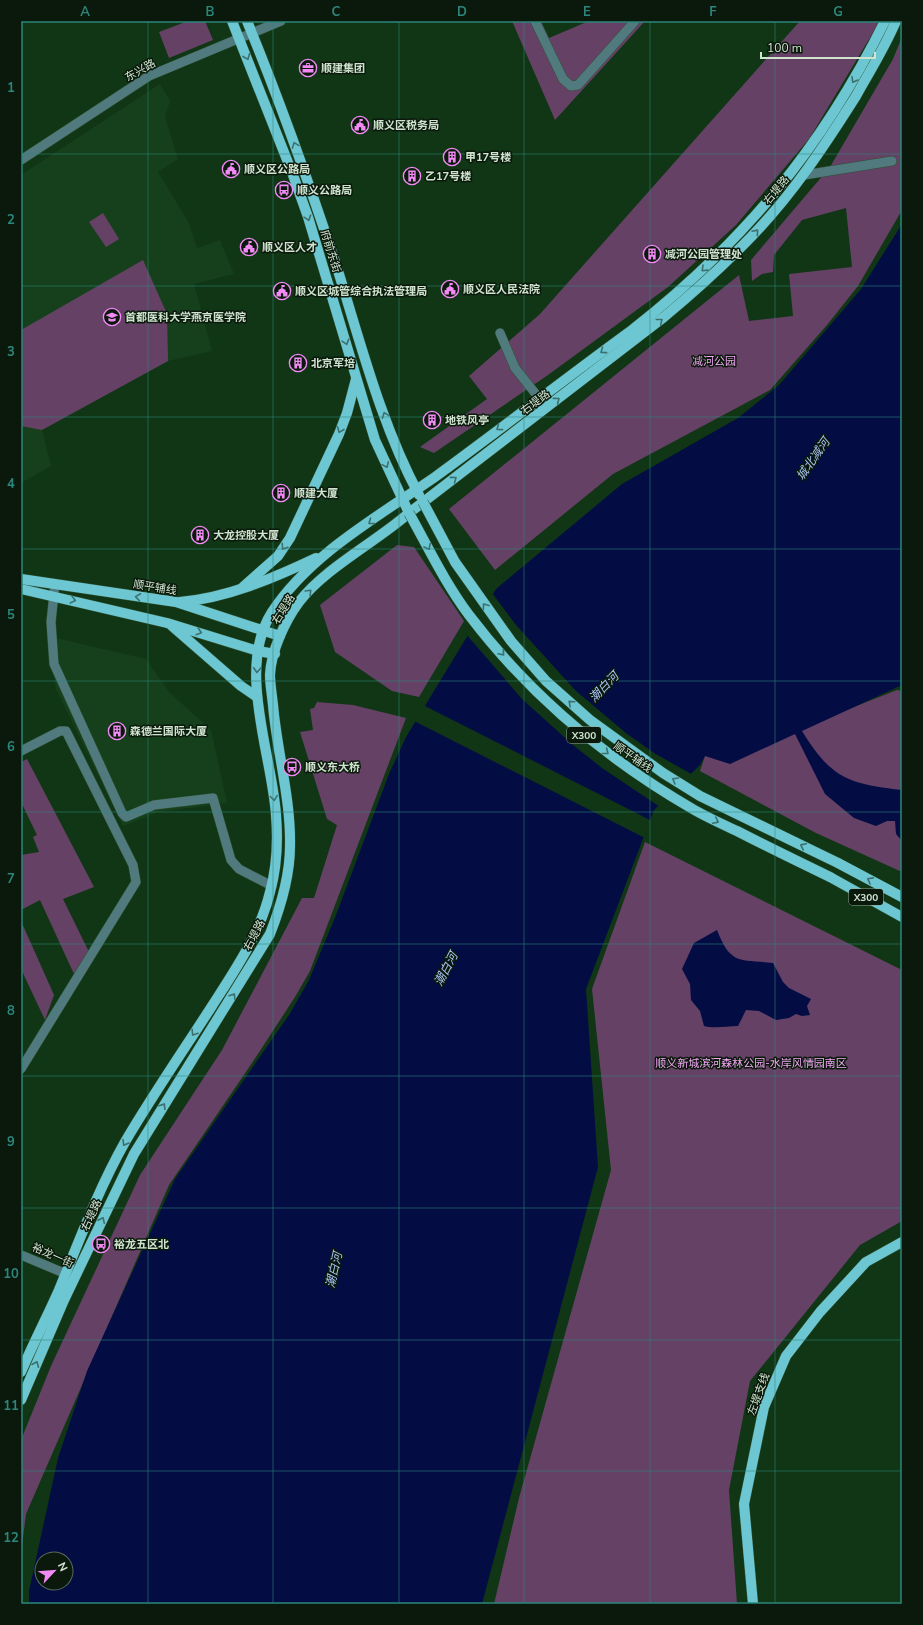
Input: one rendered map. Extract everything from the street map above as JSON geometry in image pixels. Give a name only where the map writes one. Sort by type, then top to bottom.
[{"type":"main road","name":"府前东街","points":[[232,21],[308,217],[375,440],[409,513]]},
{"type":"main road","name":"府前东街","points":[[247,21],[305,170],[380,401],[402,460],[423,502]]},
{"type":"main road","name":"右堤路","points":[[21,1372],[124,1144],[236,969],[256,934],[265,911],[272,886],[277,854],[276,814],[257,697],[258,651],[263,631],[270,616],[286,593],[301,576],[330,552],[402,498],[416,490],[664,305],[693,279],[748,225],[818,138],[853,81],[886,21]]},
{"type":"main road","name":"右堤路","points":[[21,1400],[75,1278],[134,1154],[270,934],[281,906],[287,879],[290,846],[288,805],[274,720],[270,674],[280,636],[286,621],[300,601],[321,580],[389,530],[423,502],[664,318],[700,287],[752,236],[804,174],[858,91],[880,54],[896,21]]},
{"type":"main road","points":[[243,587],[278,556],[290,538],[347,413],[356,379]]},
{"type":"main road","name":"顺平辅线","points":[[423,502],[455,562],[511,641],[546,681],[590,720],[663,773],[700,796],[838,863],[902,897]]},
{"type":"main road","name":"顺平辅线","points":[[409,513],[441,571],[469,615],[528,683],[567,721],[607,754],[648,782],[693,809],[830,877],[902,917]]},
{"type":"main road","points":[[176,602],[213,597],[290,571],[330,552]]},
{"type":"main road","name":"顺平辅线","points":[[21,579],[176,602],[280,636]]},
{"type":"main road","points":[[21,589],[54,595],[167,623],[258,651],[275,654]]},
{"type":"main road","points":[[167,623],[200,649],[241,686],[257,697]]},
{"type":"main road","name":"左堤支线","points":[[753,1604],[744,1504],[764,1407],[786,1356],[820,1312],[866,1262],[902,1242]]},
{"type":"street","name":"东兴路","points":[[21,160],[149,76],[281,21]]},
{"type":"street","points":[[535,21],[563,79],[571,86],[578,85],[635,21]]},
{"type":"street","points":[[804,174],[892,161]]},
{"type":"street","points":[[500,334],[515,368],[539,398]]},
{"type":"street","points":[[55,584],[51,622],[54,664],[122,813],[126,817],[154,805],[213,798],[231,860],[239,869],[272,886]]},
{"type":"street","points":[[21,751],[60,731],[66,730],[132,865],[136,882],[21,1069]]},
{"type":"street","name":"裕龙一街","points":[[21,1254],[75,1278]]},
{"type":"shaded area","name":"首都医科大学燕京医学院","points":[[160,84],[170,101],[165,117],[178,159],[158,172],[189,223],[197,248],[220,240],[234,274],[194,284],[212,351],[168,361],[42,430],[51,466],[21,483],[21,175]]},
{"type":"shaded area","points":[[47,636],[146,659],[169,692],[211,730],[227,803],[158,812],[123,826],[56,689]]},
{"type":"green space","points":[[188,21],[205,21],[213,40],[169,58],[159,32]]},
{"type":"green space","points":[[512,21],[541,21],[549,38],[589,21],[645,21],[555,120]]},
{"type":"green space","points":[[800,21],[880,21],[809,139],[736,225],[668,287],[548,375],[434,453],[420,447],[487,399],[469,376],[540,314]]},
{"type":"green space","name":"减河公园","points":[[902,37],[902,210],[858,286],[827,325],[770,390],[613,474],[495,570],[449,509],[739,275],[749,321],[793,316],[789,274],[852,267],[846,208],[802,220],[774,255],[773,272],[762,274],[752,281],[751,260],[830,167],[893,59]]},
{"type":"green space","points":[[103,213],[119,239],[106,247],[89,222]]},
{"type":"green space","points":[[143,260],[167,314],[168,361],[42,430],[21,426],[21,330]]},
{"type":"green space","points":[[397,545],[414,547],[464,621],[419,697],[392,691],[335,652],[320,605]]},
{"type":"green space","points":[[897,690],[902,691],[902,872],[816,833],[700,771],[705,756],[816,722]]},
{"type":"green space","points":[[317,702],[353,705],[406,718],[310,971],[252,1063],[169,1185],[26,1514],[21,1554],[21,1440],[51,1366],[140,1175],[222,1050],[302,898],[314,898],[337,825],[327,819],[300,732],[313,730],[310,709],[314,708]]},
{"type":"green space","points":[[27,759],[94,887],[63,899],[89,952],[74,974],[40,900],[21,910],[21,855],[39,852],[33,837],[37,835],[21,802],[21,762]]},
{"type":"green space","name":"顺义新城滨河森林公园-水岸风情园南区","points":[[645,842],[902,970],[902,1221],[860,1245],[750,1381],[729,1490],[737,1604],[494,1604],[519,1498],[611,1170],[592,989]]},
{"type":"green space","points":[[21,921],[54,995],[45,1020],[21,969]]},
{"type":"water","points":[[902,224],[902,685],[802,731],[822,759],[832,769],[843,776],[868,785],[902,790],[902,841],[896,834],[895,821],[887,821],[876,826],[854,818],[825,794],[795,734],[730,764],[705,756],[700,765],[654,810],[586,989],[598,1167],[482,1604],[29,1604],[29,1591],[34,1568],[34,1591],[74,1591],[74,1551],[38,1551],[58,1458],[87,1371],[175,1179],[289,1015],[309,980],[336,915],[389,774],[406,737],[496,589],[622,484],[738,418],[779,385],[861,289]]},
{"type":"water","points":[[717,930],[722,942],[732,955],[744,960],[773,963],[783,982],[789,988],[811,999],[807,1006],[810,1015],[802,1016],[796,1014],[789,1018],[776,1020],[759,1011],[746,1010],[738,1026],[704,1026],[700,1011],[691,1000],[690,984],[682,969],[694,943]]},
{"type":"pier","points":[[492,593],[516,625],[576,691],[626,733],[654,753],[693,775],[660,807],[602,768],[573,745],[522,699],[466,634]]},
{"type":"pier","points":[[423,705],[652,821],[645,838],[414,721]]},
{"type":"place","name":"顺建集团","points":[[308,68]]},
{"type":"place","name":"顺义区税务局","points":[[360,125]]},
{"type":"place","name":"甲17号楼","points":[[452,157]]},
{"type":"place","name":"顺义区公路局","points":[[231,169]]},
{"type":"place","name":"乙17号楼","points":[[412,176]]},
{"type":"place","name":"顺义公路局","points":[[284,190]]},
{"type":"place","name":"顺义区人才","points":[[249,247]]},
{"type":"place","name":"减河公园管理处","points":[[652,254]]},
{"type":"place","name":"顺义区人民法院","points":[[450,289]]},
{"type":"place","name":"顺义区城管综合执法管理局","points":[[282,291]]},
{"type":"place","name":"首都医科大学燕京医学院","points":[[112,317]]},
{"type":"place","name":"北京军培","points":[[298,363]]},
{"type":"place","name":"地铁风亭","points":[[432,420]]},
{"type":"place","name":"顺建大厦","points":[[281,493]]},
{"type":"place","name":"大龙控股大厦","points":[[200,535]]},
{"type":"place","name":"森德兰国际大厦","points":[[117,731]]},
{"type":"place","name":"顺义东大桥","points":[[292,767]]},
{"type":"place","name":"裕龙五区北","points":[[101,1244]]},
{"type":"water label","name":"城北减河","points":[[813,459]]},
{"type":"water label","name":"潮白河","points":[[604,687]]},
{"type":"water label","name":"潮白河","points":[[446,969]]},
{"type":"water label","name":"潮白河","points":[[334,1270]]}]
